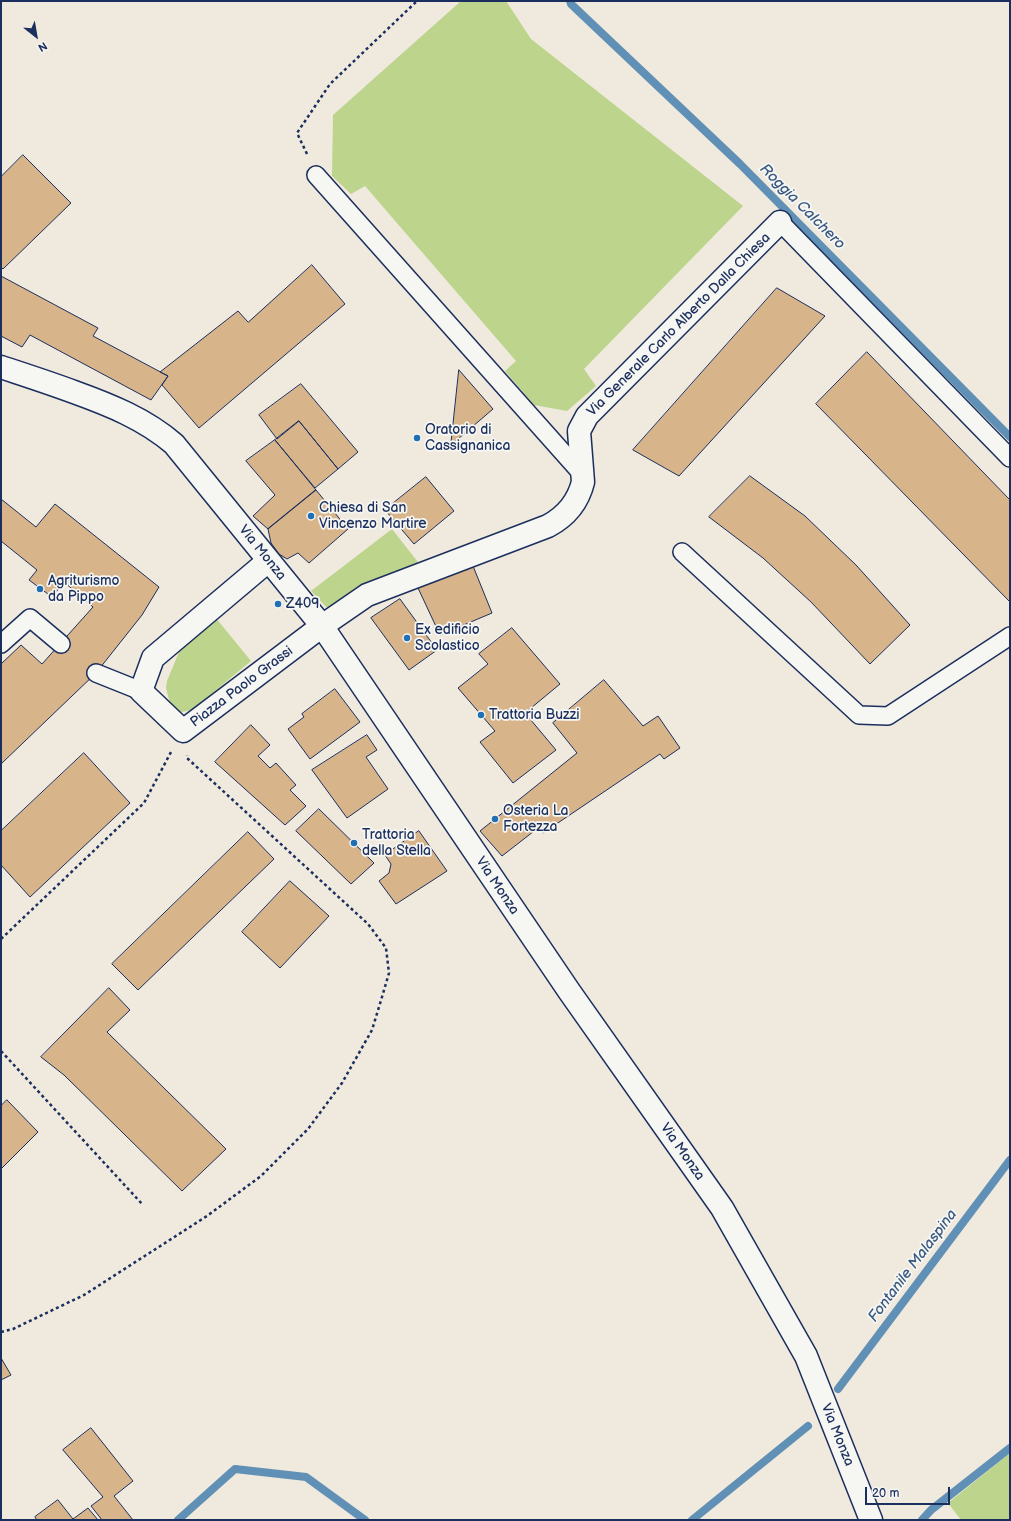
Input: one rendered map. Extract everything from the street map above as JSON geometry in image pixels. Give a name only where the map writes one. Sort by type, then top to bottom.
[{"type":"street","name":"Via Generale Carlo Alberto Dalla Chiesa","points":[[322,626],[367,595],[554,523],[566,515],[578,496],[583,482],[579,431],[587,416],[780,222]]},
{"type":"street","name":"Via Monza","points":[[1,366],[101,402],[131,415],[164,435],[174,444],[322,626],[561,978],[722,1208],[806,1356],[871,1520]]},
{"type":"street","points":[[142,691],[153,658],[268,561]]},
{"type":"street","name":"Piazza Paolo Grassi","points":[[142,691],[183,731],[322,626]]},
{"type":"lane","points":[[316,175],[583,475]]},
{"type":"lane","points":[[780,222],[1010,458]]},
{"type":"lane","points":[[682,552],[859,715],[888,716],[1010,636]]},
{"type":"lane","points":[[1,644],[30,618],[61,644]]},
{"type":"lane","points":[[96,673],[142,691]]},
{"type":"path","points":[[316,175],[297,133],[330,84],[417,1]]},
{"type":"path","points":[[1,938],[144,803],[183,731]]},
{"type":"path","points":[[1,1332],[13,1329],[84,1295],[207,1216],[261,1176],[308,1128],[342,1083],[372,1030],[382,997],[389,973],[386,948],[368,924],[187,758],[183,731]]},
{"type":"path","points":[[1,1051],[143,1205]]},
{"type":"green space","points":[[461,1],[506,1],[531,39],[743,206],[584,369],[596,386],[567,411],[534,405],[505,371],[516,361],[365,186],[351,194],[332,176],[333,115]]},
{"type":"green space","points":[[392,529],[421,566],[331,612],[311,591]]},
{"type":"green space","points":[[215,617],[251,661],[192,710],[181,712],[175,709],[169,700],[166,688],[167,681],[179,652]]},
{"type":"green space","points":[[1010,1453],[1010,1520],[961,1520],[948,1503]]},
{"type":"building","points":[[23,155],[71,203],[3,269],[1,267],[1,177]]},
{"type":"building","points":[[312,265],[345,304],[199,428],[162,385],[168,376],[160,372],[238,311],[248,322]]},
{"type":"building","points":[[1,276],[98,328],[93,336],[168,376],[151,400],[30,335],[22,347],[1,336]]},
{"type":"building","points":[[777,288],[825,316],[679,476],[633,450]]},
{"type":"building","points":[[867,352],[1010,500],[1010,602],[816,404]]},
{"type":"building","points":[[459,370],[493,409],[451,445]]},
{"type":"building","points":[[301,384],[358,452],[338,469],[299,421],[277,439],[259,415]]},
{"type":"building","points":[[299,421],[338,469],[315,488],[275,440]]},
{"type":"building","points":[[275,440],[316,490],[268,529],[253,516],[275,495],[246,461]]},
{"type":"building","points":[[750,476],[805,516],[856,565],[910,625],[870,664],[811,602],[763,558],[709,517]]},
{"type":"building","points":[[426,477],[454,511],[414,544],[385,510]]},
{"type":"building","name":"Chiesa di San Vincenzo Martire","points":[[316,490],[348,529],[309,563],[298,553],[287,559],[279,554],[271,543],[268,529]]},
{"type":"building","points":[[1,499],[36,527],[55,504],[159,587],[142,615],[96,673],[1,764],[1,664],[21,645],[42,664],[93,607],[64,582],[52,597],[29,580],[37,570],[1,541]]},
{"type":"building","points":[[473,566],[492,613],[440,635],[418,588]]},
{"type":"building","name":"Ex edificio Scolastico","points":[[400,599],[437,650],[409,670],[371,618]]},
{"type":"building","points":[[512,628],[560,684],[525,713],[556,750],[513,783],[480,742],[495,731],[458,688],[488,664],[479,654]]},
{"type":"building","points":[[604,680],[643,726],[658,716],[680,748],[664,759],[660,754],[543,833],[538,828],[502,856],[480,831],[577,753],[553,723]]},
{"type":"building","points":[[335,689],[360,722],[310,759],[288,729],[304,717],[302,714]]},
{"type":"building","points":[[251,725],[270,745],[258,756],[270,768],[276,763],[296,785],[290,790],[306,806],[285,825],[215,762]]},
{"type":"building","points":[[367,735],[377,750],[366,757],[388,789],[347,818],[312,770]]},
{"type":"building","points":[[84,753],[130,803],[30,897],[1,865],[1,831]]},
{"type":"building","points":[[319,809],[374,863],[351,884],[296,831]]},
{"type":"building","points":[[419,831],[447,871],[396,904],[379,881],[389,873],[391,864],[385,855]]},
{"type":"building","points":[[248,832],[274,859],[138,990],[112,964]]},
{"type":"building","points":[[290,881],[329,916],[280,968],[242,932]]},
{"type":"building","points":[[109,988],[130,1010],[107,1032],[226,1149],[182,1191],[64,1075],[41,1057]]},
{"type":"building","points":[[7,1100],[38,1132],[1,1169],[1,1106]]},
{"type":"building","points":[[1,1358],[11,1375],[1,1380]]},
{"type":"building","points":[[91,1428],[133,1481],[114,1496],[133,1520],[102,1520],[91,1506],[103,1497],[63,1450]]},
{"type":"building","points":[[58,1500],[73,1519],[88,1508],[98,1520],[37,1520],[35,1517]]},
{"type":"waterway","name":"Roggia Calchero","points":[[570,1],[571,4],[740,164],[1010,437]]},
{"type":"waterway","name":"Fontanile Malaspina","points":[[838,1389],[1010,1160]]},
{"type":"waterway","name":"Fontanile Malaspina","points":[[692,1520],[808,1426]]},
{"type":"waterway","points":[[922,1520],[931,1510],[1010,1448]]},
{"type":"waterway","points":[[178,1520],[235,1469],[306,1477],[365,1520]]},
{"type":"place","name":"Oratorio di Cassignanica","points":[[417,438]]},
{"type":"place","name":"Chiesa di San Vincenzo Martire","points":[[311,516]]},
{"type":"place","name":"Agriturismo da Pippo","points":[[40,589]]},
{"type":"place","name":"Z409","points":[[278,604]]},
{"type":"place","name":"Ex edificio Scolastico","points":[[407,638]]},
{"type":"place","name":"Trattoria Buzzi","points":[[481,715]]},
{"type":"place","name":"Osteria La Fortezza","points":[[495,819]]},
{"type":"place","name":"Trattoria della Stella","points":[[354,843]]}]
